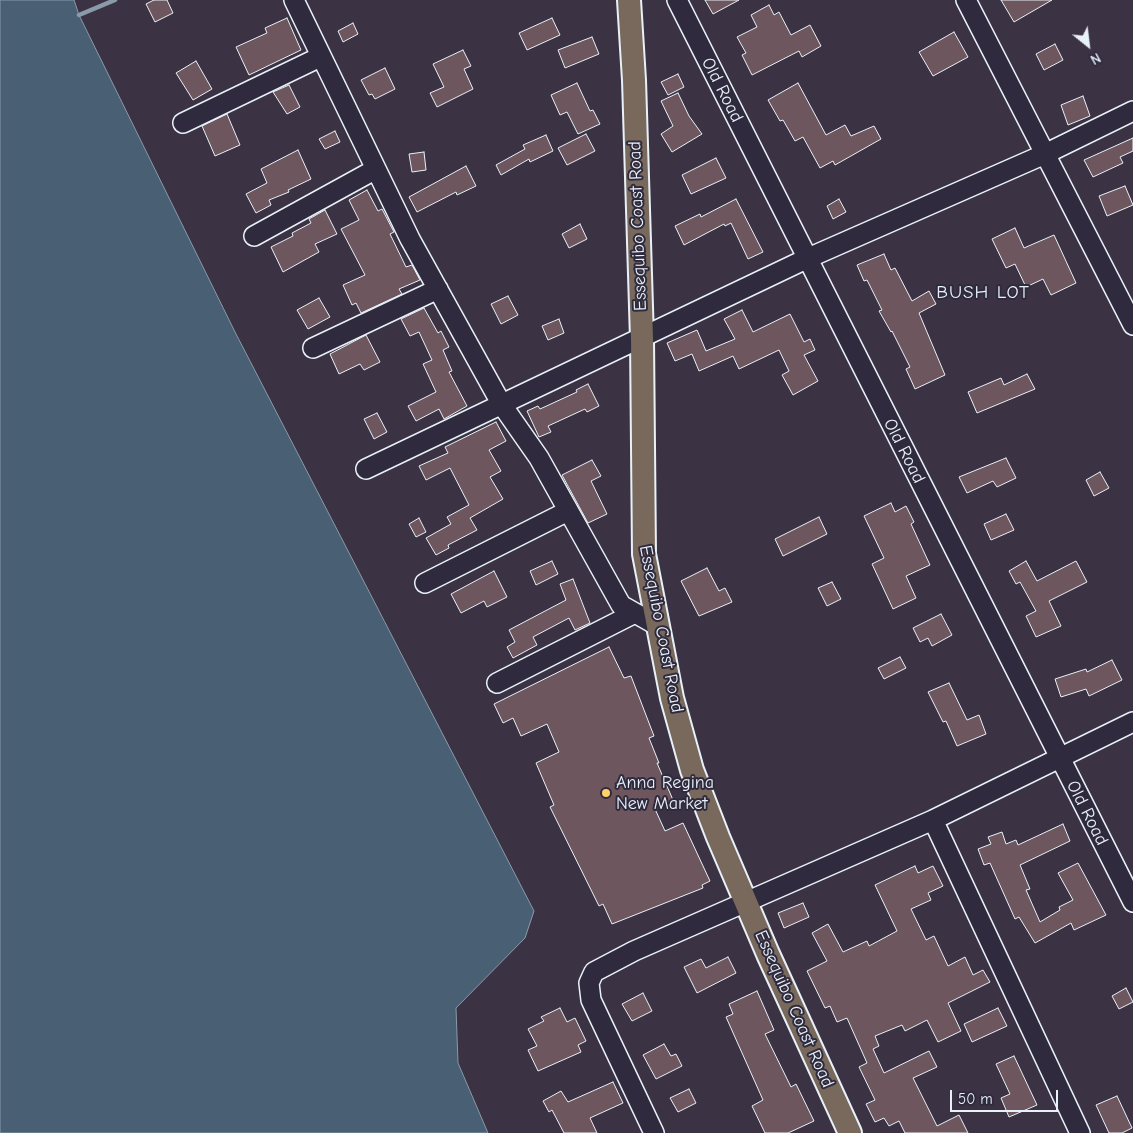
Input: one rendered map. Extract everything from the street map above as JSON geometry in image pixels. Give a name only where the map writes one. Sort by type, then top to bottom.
[{"type":"main road","name":"Essequibo Coast Road","points":[[629,0],[634,80],[642,339],[644,554],[672,698],[692,770],[746,903],[850,1133]]},
{"type":"street","points":[[294,0],[376,169],[438,289],[502,405],[539,458],[621,605],[658,626]]},
{"type":"street","name":"Old Road","points":[[677,0],[806,259],[1133,902]]},
{"type":"street","points":[[966,0],[1133,325]]},
{"type":"street","points":[[183,123],[320,56]]},
{"type":"street","points":[[366,470],[806,259],[1044,154],[1133,111]]},
{"type":"street","points":[[254,236],[376,169]]},
{"type":"street","points":[[313,348],[438,289]]},
{"type":"street","points":[[425,583],[568,511]]},
{"type":"street","points":[[496,683],[635,613]]},
{"type":"street","points":[[654,1133],[591,1000],[590,979],[597,970],[634,951],[933,820],[1133,722]]},
{"type":"street","points":[[933,820],[1080,1133]]},
{"type":"water","points":[[0,0],[74,0],[79,15],[235,332],[534,911],[525,938],[456,1008],[458,1063],[488,1133],[0,1133]]},
{"type":"building","points":[[154,0],[167,0],[173,13],[155,22],[146,4]]},
{"type":"building","points":[[705,0],[739,0],[713,14]]},
{"type":"building","points":[[1001,0],[1052,0],[1014,22]]},
{"type":"building","points":[[769,5],[774,15],[779,12],[791,35],[810,25],[821,46],[802,57],[799,51],[752,75],[742,55],[746,53],[737,37],[757,27],[751,15]]},
{"type":"building","points":[[287,18],[301,50],[249,75],[236,47],[267,33],[265,28]]},
{"type":"building","points":[[552,18],[560,35],[527,50],[519,33]]},
{"type":"building","points":[[353,23],[358,34],[343,42],[338,31]]},
{"type":"building","points":[[954,32],[968,57],[933,76],[919,52]]},
{"type":"building","points":[[592,37],[599,54],[565,68],[558,50]]},
{"type":"building","points":[[1055,44],[1063,60],[1044,70],[1036,54]]},
{"type":"building","points":[[463,50],[471,66],[464,69],[473,89],[437,107],[430,93],[444,87],[433,64]]},
{"type":"building","points":[[196,61],[212,89],[193,100],[176,73]]},
{"type":"building","points":[[385,68],[395,89],[375,99],[372,94],[369,95],[361,80]]},
{"type":"building","points":[[678,74],[684,87],[668,95],[661,82]]},
{"type":"building","points":[[577,83],[590,111],[593,110],[600,124],[578,134],[567,112],[560,115],[551,95]]},
{"type":"building","points":[[798,83],[826,135],[845,125],[851,136],[874,126],[881,139],[835,165],[833,161],[820,168],[803,137],[795,141],[783,120],[780,121],[768,100]]},
{"type":"building","points":[[289,85],[300,107],[287,114],[273,92]]},
{"type":"building","points":[[678,93],[689,116],[702,134],[672,152],[661,134],[673,126],[661,101]]},
{"type":"building","points":[[1083,96],[1090,116],[1068,125],[1061,105]]},
{"type":"building","points":[[227,114],[240,145],[215,156],[202,126]]},
{"type":"building","points":[[335,131],[340,142],[325,149],[319,139]]},
{"type":"building","points":[[586,134],[595,151],[567,165],[558,148]]},
{"type":"building","points":[[546,135],[553,151],[530,162],[529,159],[501,175],[496,165],[525,149],[523,145]]},
{"type":"building","points":[[1133,138],[1133,151],[1120,157],[1123,163],[1093,177],[1084,160]]},
{"type":"building","points":[[298,150],[311,179],[288,190],[289,192],[269,200],[271,205],[256,213],[246,194],[267,183],[261,169]]},
{"type":"building","points":[[424,152],[426,170],[412,172],[409,154]]},
{"type":"building","points":[[716,158],[726,178],[691,194],[682,175]]},
{"type":"building","points":[[466,166],[476,186],[457,195],[456,192],[417,212],[409,197]]},
{"type":"building","points":[[1125,186],[1133,205],[1107,216],[1099,196]]},
{"type":"building","points":[[367,190],[378,211],[382,209],[394,232],[390,234],[406,267],[412,265],[420,280],[399,289],[402,294],[361,313],[356,303],[352,305],[343,285],[365,275],[341,229],[359,220],[349,200]]},
{"type":"building","points":[[736,199],[763,252],[748,259],[731,223],[725,226],[724,224],[684,245],[675,226],[700,214],[701,217]]},
{"type":"building","points":[[839,199],[846,212],[833,219],[827,206]]},
{"type":"building","points":[[325,210],[337,234],[315,244],[319,252],[283,272],[271,247],[293,236],[292,233],[311,223],[309,219]]},
{"type":"building","points":[[580,224],[587,239],[569,248],[562,234]]},
{"type":"building","points":[[1015,228],[1024,248],[1054,235],[1076,283],[1051,295],[1043,279],[1026,287],[1015,264],[1006,268],[992,239]]},
{"type":"building","points":[[884,254],[891,270],[895,268],[912,301],[929,291],[936,304],[919,313],[945,375],[915,389],[906,369],[910,367],[892,331],[879,311],[882,310],[867,280],[864,281],[857,265]]},
{"type":"building","points":[[508,296],[518,315],[501,324],[491,304]]},
{"type":"building","points":[[319,298],[330,317],[308,329],[297,310]]},
{"type":"building","points":[[424,308],[438,333],[441,331],[449,347],[443,350],[452,371],[449,372],[467,406],[444,419],[439,409],[416,421],[408,406],[436,392],[423,364],[432,360],[419,332],[410,336],[401,319]]},
{"type":"building","points":[[742,310],[753,332],[790,314],[804,342],[810,339],[815,350],[804,355],[818,381],[793,395],[782,375],[789,371],[779,350],[739,369],[733,356],[699,371],[692,354],[675,361],[667,343],[697,330],[706,351],[735,339],[724,319]]},
{"type":"building","points":[[559,319],[564,333],[548,340],[542,326]]},
{"type":"building","points":[[366,335],[380,362],[364,370],[360,364],[339,374],[330,354]]},
{"type":"building","points":[[1027,374],[1035,389],[977,413],[968,392],[1001,378],[1004,385]]},
{"type":"building","points":[[588,384],[599,406],[587,412],[585,409],[548,426],[551,432],[539,437],[527,411],[538,406],[540,409],[577,392],[576,390]]},
{"type":"building","points":[[377,413],[387,432],[374,439],[364,419]]},
{"type":"building","points":[[496,422],[506,441],[489,450],[501,471],[490,477],[503,499],[470,518],[477,530],[448,545],[449,548],[436,555],[426,538],[451,524],[447,517],[469,505],[450,468],[426,480],[419,466],[448,453],[445,447]]},
{"type":"building","points":[[1006,458],[1016,478],[997,487],[993,481],[967,493],[959,477]]},
{"type":"building","points":[[592,460],[601,476],[591,481],[607,514],[588,523],[562,475]]},
{"type":"building","points":[[1100,472],[1109,488],[1094,496],[1086,480]]},
{"type":"building","points":[[891,503],[895,512],[906,506],[914,522],[911,524],[930,565],[906,576],[916,598],[893,609],[872,564],[884,558],[864,516]]},
{"type":"building","points":[[1006,514],[1014,530],[991,540],[984,524]]},
{"type":"building","points":[[819,517],[827,534],[783,556],[775,539]]},
{"type":"building","points":[[419,518],[426,532],[416,537],[409,524]]},
{"type":"building","points":[[552,561],[558,574],[536,585],[530,571]]},
{"type":"building","points":[[1026,561],[1037,581],[1076,561],[1087,582],[1049,601],[1061,626],[1036,637],[1026,616],[1036,611],[1020,582],[1016,584],[1009,571]]},
{"type":"building","points":[[707,568],[719,591],[725,588],[732,602],[699,616],[681,581]]},
{"type":"building","points":[[494,571],[507,597],[487,607],[484,601],[461,613],[451,594]]},
{"type":"building","points":[[573,579],[590,623],[575,630],[569,618],[533,637],[537,645],[513,658],[507,647],[515,642],[509,630],[566,600],[560,584]]},
{"type":"building","points":[[832,582],[841,599],[827,606],[818,588]]},
{"type":"building","points":[[941,614],[952,635],[932,646],[928,638],[920,642],[913,628]]},
{"type":"building","name":"Anna Regina New Market","points":[[609,647],[624,678],[631,676],[654,736],[649,738],[659,763],[657,763],[673,800],[655,809],[665,831],[683,823],[710,881],[702,885],[703,888],[612,924],[603,904],[599,906],[550,807],[554,805],[536,763],[559,752],[547,724],[521,736],[513,718],[503,723],[494,704]]},
{"type":"building","points":[[900,657],[906,668],[884,679],[878,668]]},
{"type":"building","points":[[1112,660],[1122,680],[1089,696],[1086,689],[1061,697],[1055,679],[1086,669],[1087,672]]},
{"type":"building","points":[[949,683],[967,720],[979,715],[986,734],[957,746],[946,721],[943,722],[928,692]]},
{"type":"building","points":[[1063,824],[1070,841],[1020,865],[1030,889],[1026,890],[1040,922],[1060,910],[1059,907],[1073,900],[1058,873],[1078,863],[1106,915],[1074,930],[1071,923],[1035,943],[1019,917],[1015,919],[990,863],[984,865],[978,849],[991,844],[988,837],[1002,832],[1006,844],[1016,840],[1018,845]]},
{"type":"building","points":[[915,866],[918,873],[933,866],[943,886],[928,893],[931,900],[911,909],[926,940],[934,936],[948,966],[965,957],[973,975],[983,970],[990,982],[948,1003],[961,1031],[938,1042],[927,1020],[905,1031],[902,1025],[875,1036],[879,1046],[873,1049],[884,1073],[929,1051],[937,1067],[913,1078],[937,1126],[959,1115],[968,1133],[905,1133],[899,1121],[889,1126],[884,1118],[875,1122],[866,1104],[875,1100],[859,1067],[867,1063],[847,1018],[837,1022],[830,1006],[825,1008],[807,971],[827,961],[812,933],[828,924],[843,952],[867,941],[869,946],[897,931],[875,885]]},
{"type":"building","points":[[803,903],[809,917],[784,928],[778,913]]},
{"type":"building","points":[[728,957],[736,973],[697,993],[684,967],[701,959],[706,968]]},
{"type":"building","points":[[1126,988],[1133,1002],[1119,1009],[1112,996]]},
{"type":"building","points":[[757,991],[774,1030],[765,1034],[791,1087],[796,1084],[814,1121],[788,1133],[765,1133],[752,1106],[763,1100],[726,1017],[733,1014],[729,1004]]},
{"type":"building","points":[[643,993],[652,1011],[632,1021],[622,1004]]},
{"type":"building","points":[[560,1008],[567,1022],[575,1018],[586,1041],[578,1045],[581,1052],[538,1071],[528,1050],[537,1046],[528,1029],[544,1021],[541,1017]]},
{"type":"building","points":[[998,1008],[1007,1026],[972,1042],[964,1024]]},
{"type":"building","points":[[664,1044],[671,1056],[676,1054],[682,1066],[656,1079],[643,1055]]},
{"type":"building","points":[[1014,1056],[1037,1105],[1009,1117],[1001,1098],[1010,1094],[996,1064]]},
{"type":"building","points":[[613,1082],[623,1103],[590,1118],[597,1133],[564,1133],[552,1110],[549,1112],[543,1101],[561,1091],[568,1102]]},
{"type":"building","points":[[689,1089],[696,1103],[678,1112],[670,1098]]},
{"type":"building","points":[[1117,1096],[1132,1128],[1122,1133],[1109,1133],[1096,1105]]},
{"type":"waterway","points":[[79,15],[115,0]]},
{"type":"place","name":"Anna Regina New Market","points":[[606,793]]},
{"type":"district","name":"BUSH LOT","points":[[983,293]]}]
